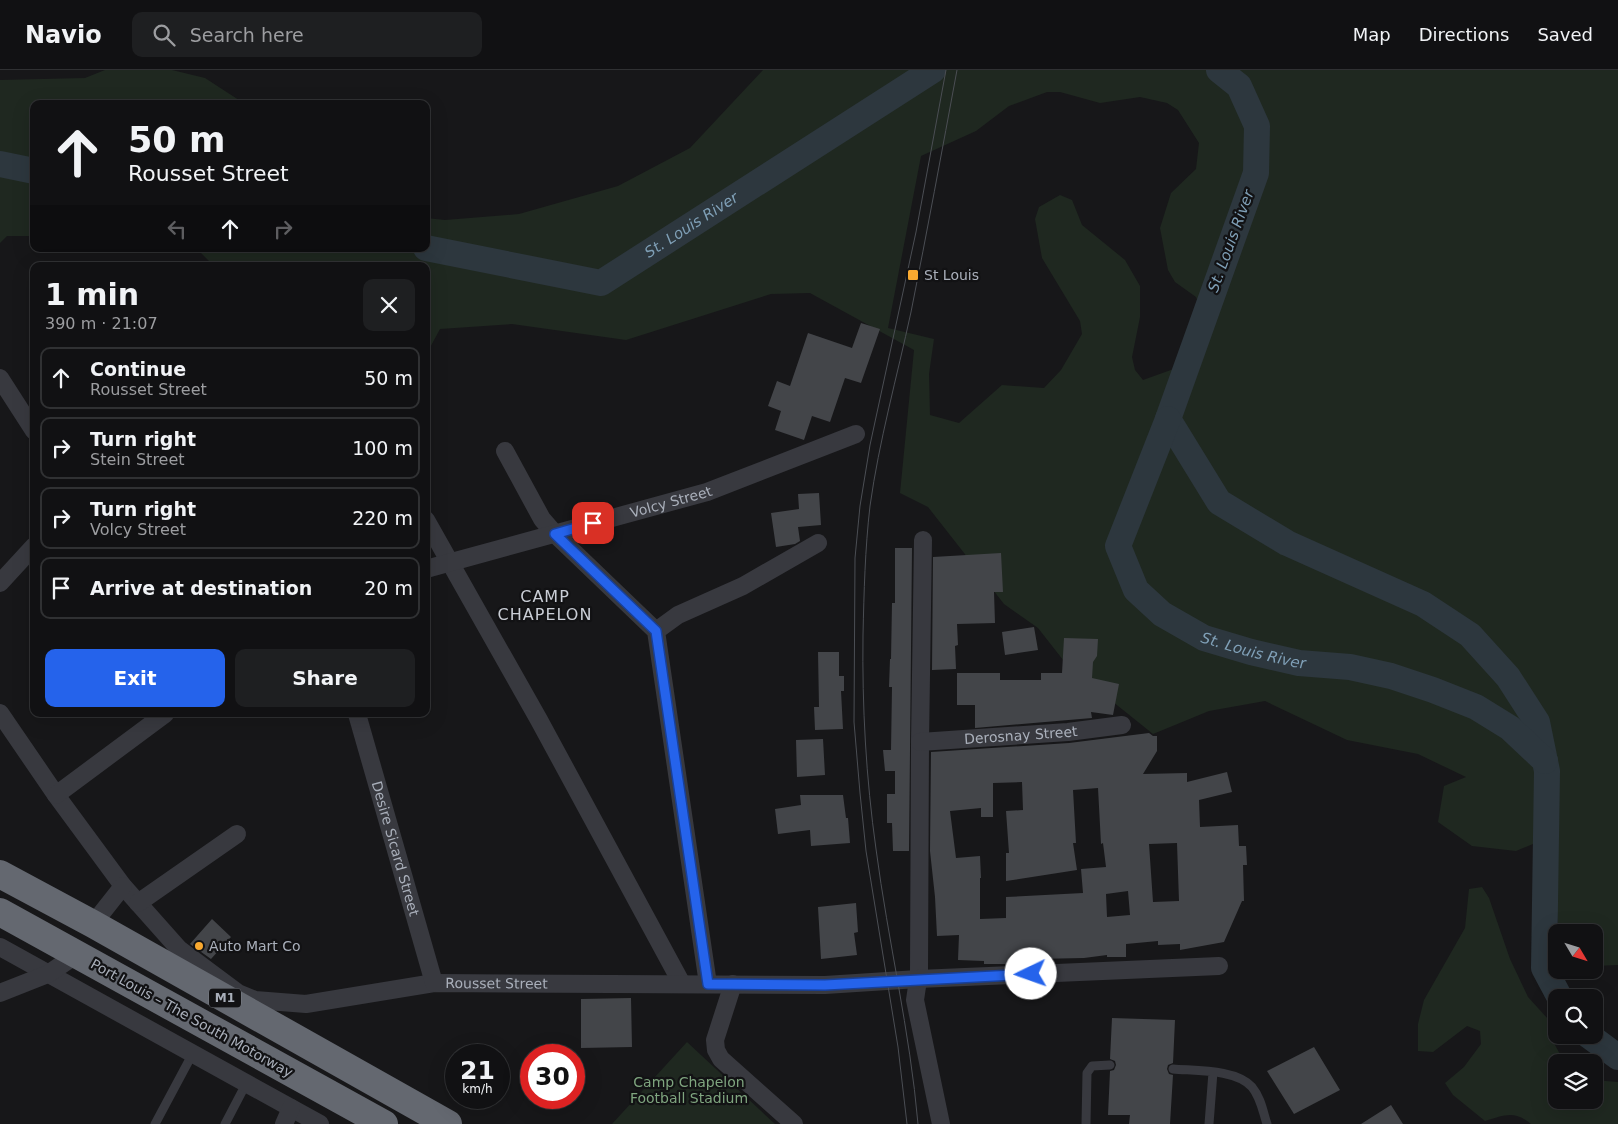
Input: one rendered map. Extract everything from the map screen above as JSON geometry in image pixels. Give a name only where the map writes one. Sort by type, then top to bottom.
[{"type":"highway","name":"M1","points":[[0,874],[93,924],[448,1124]]},
{"type":"highway","name":"Port Louis – The South Motorway","points":[[0,912],[384,1124]]},
{"type":"street","points":[[0,378],[30,424]]},
{"type":"street","name":"Volcy Street","points":[[430,568],[707,492],[856,434]]},
{"type":"street","points":[[505,451],[542,519],[555,534],[656,631],[708,984]]},
{"type":"street","points":[[430,527],[539,720],[682,984]]},
{"type":"street","points":[[923,540],[918,979],[915,1000],[941,1124]]},
{"type":"street","points":[[656,631],[678,615],[743,586],[818,543]]},
{"type":"street","points":[[0,583],[30,550]]},
{"type":"street","name":"Rousset Street","points":[[0,713],[56,795],[123,886],[138,903],[179,949],[238,993],[254,1000],[306,1004],[434,983],[825,985],[918,979],[1219,966]]},
{"type":"street","points":[[56,795],[160,717]]},
{"type":"street","name":"Desire Sicard Street","points":[[358,717],[434,983]]},
{"type":"street","name":"Derosnay Street","points":[[920,742],[1068,732],[1122,725]]},
{"type":"street","points":[[138,903],[237,834]]},
{"type":"street","points":[[93,924],[123,886]]},
{"type":"street","points":[[0,947],[247,1082],[288,1116],[320,1124]]},
{"type":"street","points":[[0,993],[48,974],[76,954]]},
{"type":"street","points":[[732,984],[715,1040],[716,1050],[721,1059],[794,1124]]},
{"type":"lane","points":[[155,1124],[193,1053]]},
{"type":"lane","points":[[1086,1124],[1087,1073],[1092,1066],[1110,1065]]},
{"type":"lane","points":[[1173,1069],[1213,1072],[1243,1079],[1253,1088],[1260,1100],[1267,1124]]},
{"type":"lane","points":[[1209,1124],[1213,1072]]},
{"type":"lane","points":[[225,1124],[247,1082]]},
{"type":"green space","points":[[105,70],[172,70],[205,78],[239,100],[30,100],[30,236],[7,236],[0,243],[0,80],[85,78]]},
{"type":"green space","points":[[763,70],[1618,70],[1618,965],[1603,966],[1603,924],[1558,924],[1552,863],[1540,841],[1516,851],[1472,846],[1438,822],[1444,786],[1466,777],[1418,754],[1347,740],[1265,701],[1209,711],[1153,734],[1067,665],[1038,628],[1004,604],[928,507],[900,493],[914,350],[810,293],[771,294],[626,340],[512,324],[440,329],[430,348],[430,262],[210,262],[200,252],[430,252],[430,218],[445,220],[519,214],[618,186],[690,148]],"holes":[[[1047,92],[1060,92],[1100,103],[1140,97],[1167,103],[1178,110],[1199,143],[1196,169],[1171,193],[1160,228],[1168,270],[1175,282],[1196,297],[1206,322],[1182,366],[1143,380],[1135,370],[1132,357],[1140,317],[1140,286],[1125,260],[1082,225],[1072,200],[1060,195],[1039,207],[1035,219],[1042,258],[1080,321],[1082,334],[1061,370],[1044,388],[1002,385],[959,423],[930,415],[929,374],[934,339],[888,328],[921,156],[976,131],[1009,106]]]},
{"type":"green space","points":[[1482,887],[1489,898],[1510,959],[1528,997],[1548,1019],[1548,1044],[1555,1044],[1560,1054],[1548,1054],[1548,1109],[1603,1109],[1603,1081],[1618,1082],[1618,1124],[1531,1124],[1514,1115],[1485,1121],[1453,1095],[1445,1083],[1464,1067],[1481,1044],[1480,1031],[1467,1026],[1433,1052],[1418,1051],[1418,1024],[1424,1000],[1465,928],[1469,889]]},
{"type":"green space","name":"Camp Chapelon Football Stadium","points":[[687,1042],[775,1124],[612,1124]]},
{"type":"building","points":[[861,323],[880,329],[861,383],[845,378],[830,422],[812,416],[804,440],[775,430],[781,411],[768,406],[777,381],[790,386],[808,333],[852,348]]},
{"type":"building","points":[[819,493],[821,525],[798,527],[800,541],[795,544],[776,547],[771,513],[799,509],[798,494]]},
{"type":"building","points":[[895,548],[912,548],[909,851],[893,851],[892,823],[887,823],[887,794],[895,794],[895,771],[885,771],[883,750],[891,750],[892,687],[889,687],[892,603],[895,603]]},
{"type":"building","points":[[1001,553],[1003,592],[994,592],[995,623],[957,624],[958,645],[955,646],[956,669],[932,670],[933,557]]},
{"type":"building","points":[[1034,627],[1038,650],[1005,655],[1002,632]]},
{"type":"building","points":[[1064,638],[1098,639],[1097,656],[1093,662],[1092,678],[1119,684],[1113,715],[1091,712],[1092,718],[975,728],[975,705],[957,705],[957,673],[1000,673],[1000,680],[1041,680],[1041,673],[1062,673]]},
{"type":"building","points":[[818,652],[839,652],[839,676],[844,676],[844,691],[841,691],[843,729],[815,730],[814,707],[819,707]]},
{"type":"building","points":[[1149,733],[1157,736],[1157,751],[1143,774],[1187,773],[1187,782],[1227,772],[1232,792],[1199,800],[1200,827],[1238,825],[1239,846],[1246,846],[1247,865],[1243,865],[1244,901],[1242,901],[1224,942],[1180,950],[1180,944],[1158,945],[1158,941],[1126,944],[1126,957],[1107,957],[1107,955],[1084,958],[1035,959],[1008,962],[1008,964],[984,964],[984,961],[958,960],[959,935],[937,936],[930,851],[931,752],[1069,743]],"holes":[[[1022,782],[1023,810],[1006,811],[1009,853],[1006,853],[1006,881],[1077,870],[1073,843],[1076,843],[1073,790],[1098,788],[1101,844],[1103,843],[1106,867],[1081,869],[1083,893],[1006,897],[1006,918],[980,919],[980,856],[956,858],[950,811],[981,808],[981,817],[993,817],[993,783]],[[1177,843],[1179,901],[1153,902],[1149,844]],[[1128,891],[1130,915],[1107,917],[1106,894]]]},
{"type":"building","points":[[823,739],[825,775],[797,777],[796,740]]},
{"type":"building","points":[[800,795],[843,795],[846,818],[848,818],[850,843],[811,846],[810,830],[778,834],[775,809],[801,805]]},
{"type":"building","points":[[856,903],[858,932],[854,933],[857,955],[821,959],[818,907]]},
{"type":"building","points":[[212,919],[231,937],[211,959],[190,944]]},
{"type":"building","points":[[631,998],[632,1047],[585,1048],[585,1044],[581,1044],[581,999]]},
{"type":"building","points":[[1112,1018],[1175,1020],[1173,1063],[1168,1065],[1167,1069],[1169,1074],[1173,1075],[1170,1124],[1129,1124],[1130,1115],[1108,1115],[1110,1071],[1114,1070],[1116,1065],[1115,1061],[1110,1059]]},
{"type":"building","points":[[1314,1047],[1340,1090],[1294,1114],[1267,1071]]},
{"type":"building","points":[[1391,1105],[1403,1124],[1361,1124]]},
{"type":"waterway","name":"St. Louis River","points":[[430,249],[601,283],[933,70]]},
{"type":"waterway","name":"St. Louis River","points":[[1219,70],[1239,86],[1257,126],[1256,173],[1168,419],[1219,502],[1287,543],[1423,604],[1470,635],[1508,677],[1537,722],[1547,771],[1544,968],[1555,989]]},
{"type":"waterway","name":"St. Louis River","points":[[0,164],[30,170]]},
{"type":"waterway","name":"St. Louis River","points":[[1168,419],[1118,546],[1136,590],[1162,614],[1204,638],[1251,652],[1299,663],[1350,667],[1391,676],[1433,690],[1476,707],[1510,728],[1545,761]]},
{"type":"waterway","name":"St. Louis River","points":[[1600,1044],[1618,1057]]},
{"type":"tram line","points":[[907,1124],[898,1047],[866,851],[860,793],[854,722],[855,558],[860,506],[870,445],[916,232],[946,70]]},
{"type":"tram line","points":[[918,1124],[910,1055],[881,883],[870,796],[863,688],[864,587],[868,522],[874,482],[883,433],[911,312],[957,70]]},
{"type":"place","name":"St Louis","points":[[913,275]]},
{"type":"place","name":"Auto Mart Co","points":[[199,946]]},
{"type":"district","name":"CAMP CHAPELON","points":[[545,605]]},
{"type":"route","points":[[593,523],[555,534],[656,631],[708,984],[825,985],[1031,974]]}]
